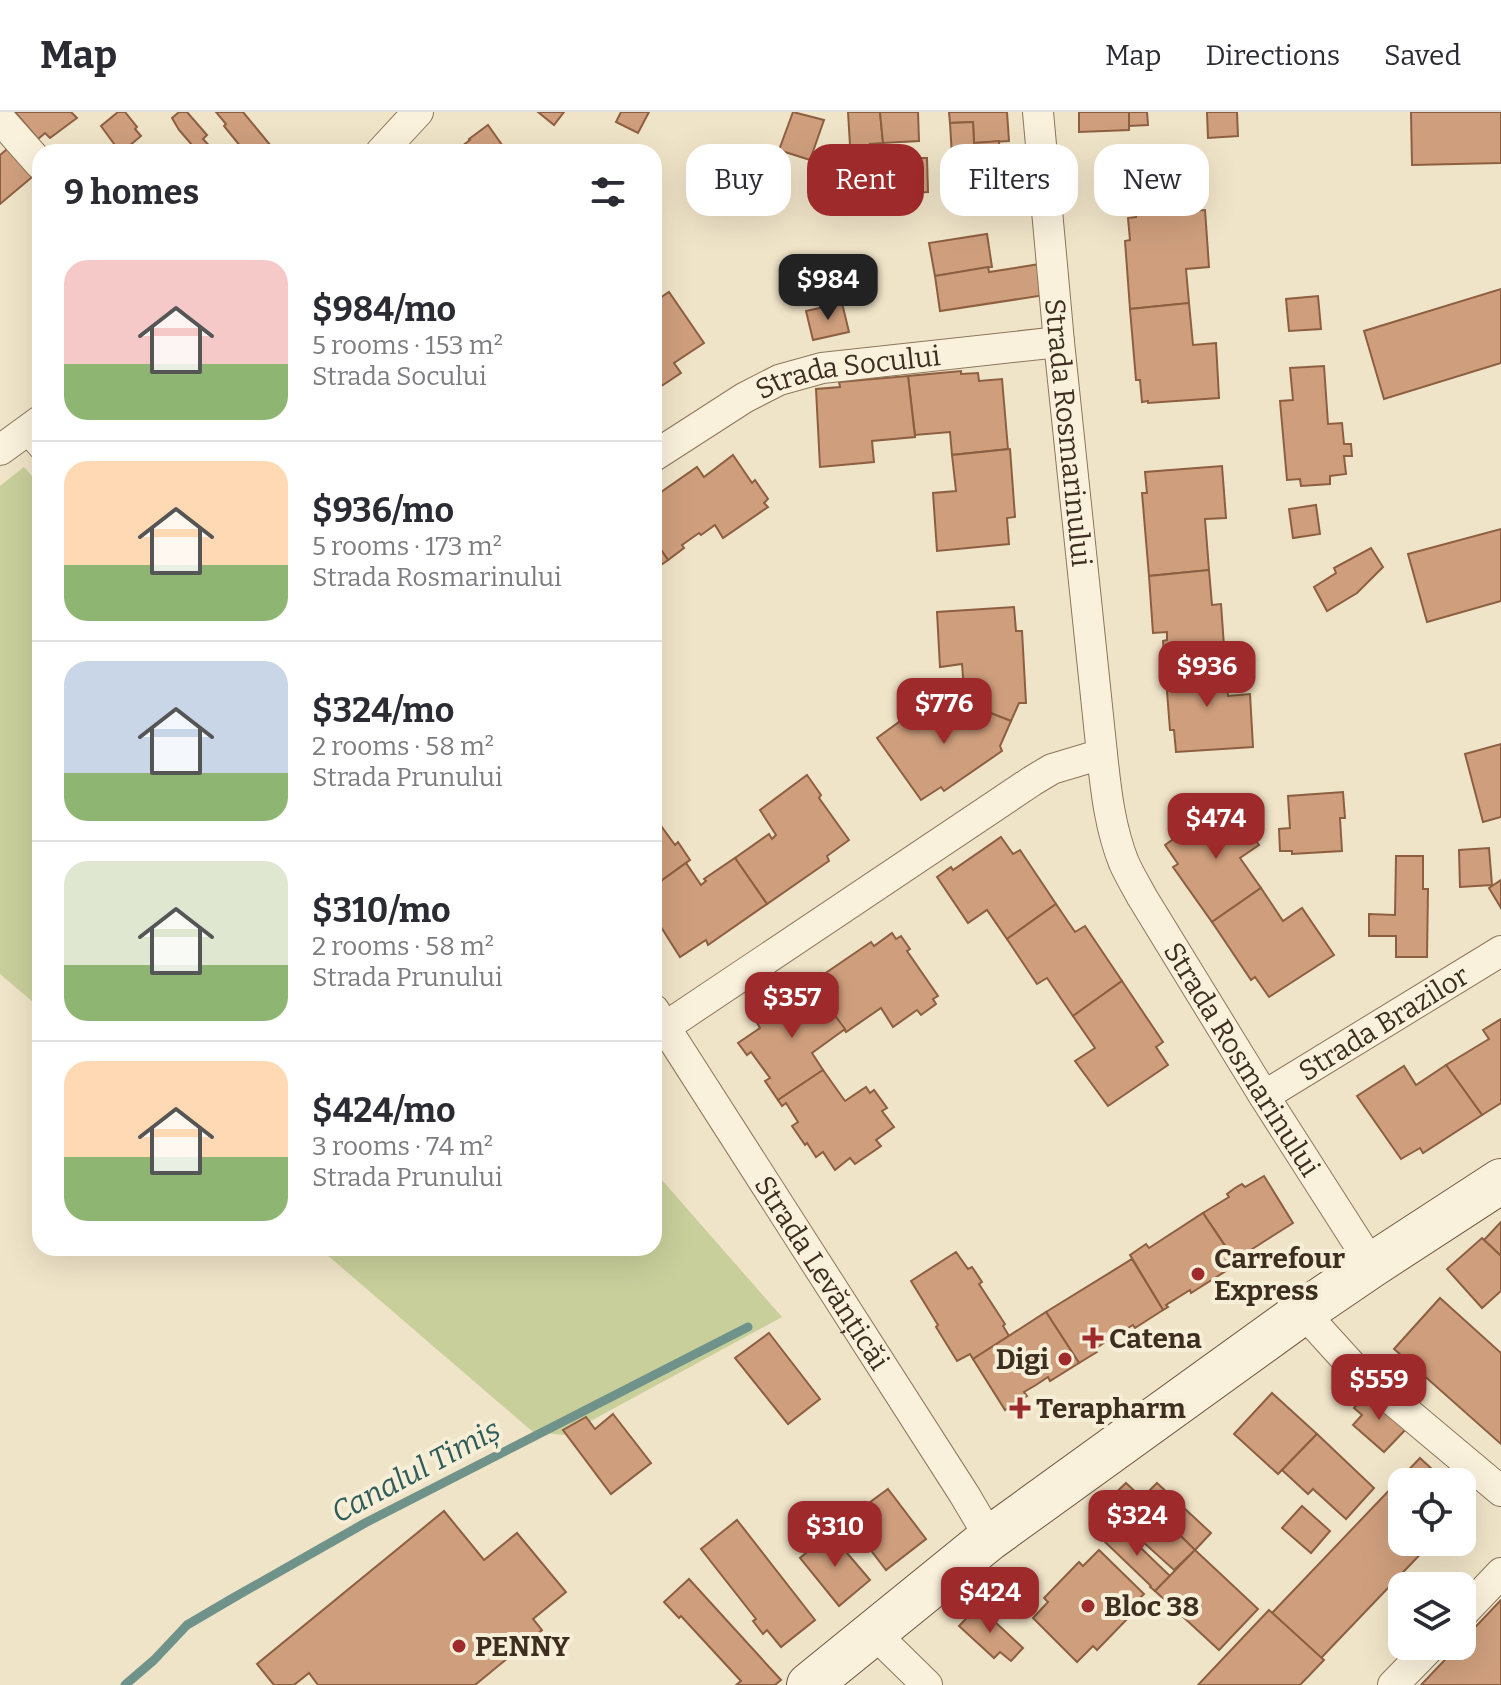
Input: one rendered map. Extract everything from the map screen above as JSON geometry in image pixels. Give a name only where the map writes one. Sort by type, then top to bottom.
[{"type":"street","points":[[390,144],[418,112]]},
{"type":"street","name":"Strada Rosmarinului","points":[[1038,112],[1102,754],[1109,808],[1124,863],[1264,1096],[1372,1265]]},
{"type":"street","points":[[0,119],[32,155]]},
{"type":"street","name":"Strada Socului","points":[[662,451],[744,398],[779,380],[822,368],[1059,342]]},
{"type":"street","points":[[662,1017],[906,865],[1052,769],[1102,754]]},
{"type":"street","name":"Strada Brazilor","points":[[1264,1096],[1501,951]]},
{"type":"street","name":"Strada Levănțicăi","points":[[662,1021],[990,1538]]},
{"type":"street","points":[[809,1685],[990,1538],[1303,1312],[1501,1181]]},
{"type":"street","points":[[1303,1312],[1353,1367],[1501,1491]]},
{"type":"street","points":[[1476,1599],[1501,1573]]},
{"type":"street","points":[[874,1633],[927,1685]]},
{"type":"street","points":[[1393,1685],[1417,1660]]},
{"type":"green space","points":[[24,467],[32,476],[32,1001],[0,974],[0,486]]},
{"type":"green space","points":[[662,1180],[782,1317],[565,1435],[533,1432],[328,1256],[662,1256]]},
{"type":"building","points":[[15,112],[71,112],[77,118],[50,138],[45,133],[38,139]]},
{"type":"building","points":[[118,112],[125,112],[141,136],[131,144],[114,144],[101,126]]},
{"type":"building","points":[[179,112],[187,112],[207,135],[203,139],[208,144],[191,144],[172,118]]},
{"type":"building","points":[[216,112],[243,112],[269,144],[239,144],[224,126],[226,124]]},
{"type":"building","points":[[538,112],[564,112],[554,125]]},
{"type":"building","points":[[621,112],[649,112],[638,133],[616,122]]},
{"type":"building","points":[[793,112],[824,120],[816,144],[807,144],[807,159],[791,154],[791,144],[781,144]]},
{"type":"building","points":[[848,112],[880,112],[883,143],[850,144]]},
{"type":"building","points":[[880,112],[918,112],[919,141],[883,143]]},
{"type":"building","points":[[949,112],[1007,112],[1009,141],[974,143],[973,122],[950,123]]},
{"type":"building","points":[[1079,112],[1129,112],[1129,130],[1079,132]]},
{"type":"building","points":[[1129,112],[1147,112],[1148,125],[1129,126]]},
{"type":"building","points":[[1207,112],[1237,112],[1238,136],[1208,138]]},
{"type":"building","points":[[1411,112],[1501,112],[1501,163],[1412,165]]},
{"type":"building","points":[[973,122],[974,143],[999,141],[999,144],[951,144],[950,123]]},
{"type":"building","points":[[488,125],[501,144],[465,144]]},
{"type":"building","points":[[12,145],[32,167],[32,177],[0,204],[0,155]]},
{"type":"building","points":[[924,158],[927,158],[928,192],[924,192]]},
{"type":"building","points":[[1205,216],[1209,267],[1186,269],[1189,303],[1130,309],[1125,241],[1130,240],[1128,218]]},
{"type":"building","points":[[987,234],[992,267],[935,276],[929,243]]},
{"type":"building","points":[[1040,264],[1045,295],[940,311],[935,276],[988,267],[989,272]]},
{"type":"building","points":[[1501,289],[1501,363],[1384,399],[1364,331]]},
{"type":"building","points":[[669,292],[704,343],[674,363],[681,373],[662,386],[662,297]]},
{"type":"building","points":[[1318,296],[1321,329],[1289,331],[1286,299]]},
{"type":"building","points":[[842,303],[849,332],[813,340],[806,311]]},
{"type":"building","points":[[1189,303],[1193,345],[1216,343],[1219,398],[1142,402],[1140,380],[1136,380],[1130,309]]},
{"type":"building","points":[[1324,366],[1328,424],[1342,423],[1344,444],[1351,444],[1352,456],[1344,456],[1346,474],[1330,476],[1330,484],[1301,486],[1300,479],[1287,480],[1280,401],[1293,400],[1290,368]]},
{"type":"building","points":[[961,371],[961,374],[978,373],[979,381],[1002,379],[1008,449],[952,455],[950,432],[915,435],[908,376]]},
{"type":"building","points":[[908,376],[915,437],[872,441],[874,462],[820,467],[816,389],[840,387],[839,382]]},
{"type":"building","points":[[1010,449],[1015,517],[1007,518],[1009,544],[937,551],[933,493],[956,491],[952,455]]},
{"type":"building","points":[[733,455],[752,483],[755,480],[768,499],[764,503],[768,507],[723,538],[715,525],[701,535],[699,533],[668,560],[662,551],[662,491],[697,467],[704,477]]},
{"type":"building","points":[[1222,466],[1226,518],[1205,519],[1209,570],[1149,576],[1142,493],[1147,493],[1145,472]]},
{"type":"building","points":[[1316,505],[1320,534],[1293,538],[1289,509]]},
{"type":"building","points":[[1501,529],[1501,601],[1427,622],[1408,554]]},
{"type":"building","points":[[1371,548],[1383,567],[1357,593],[1327,611],[1314,587],[1336,573],[1334,568]]},
{"type":"building","points":[[1209,570],[1212,605],[1221,604],[1225,660],[1165,666],[1163,641],[1167,640],[1167,632],[1153,633],[1149,576]]},
{"type":"building","points":[[1014,607],[1016,631],[1022,631],[1026,703],[1019,703],[1011,721],[965,703],[962,664],[940,667],[937,612]]},
{"type":"building","points":[[1225,660],[1228,696],[1250,694],[1253,747],[1176,752],[1174,730],[1170,730],[1165,666]]},
{"type":"building","points":[[965,703],[1011,721],[1000,746],[1002,751],[944,791],[941,787],[921,800],[877,738],[921,706],[934,725]]},
{"type":"building","points":[[1501,744],[1501,817],[1483,822],[1465,754]]},
{"type":"building","points":[[807,775],[821,795],[819,798],[849,840],[827,856],[829,861],[767,904],[735,858],[769,834],[772,839],[776,835],[760,810]]},
{"type":"building","points":[[1343,792],[1345,818],[1340,818],[1342,851],[1292,854],[1292,851],[1280,851],[1279,829],[1290,828],[1288,796]]},
{"type":"building","points":[[1228,800],[1259,845],[1240,858],[1261,888],[1212,922],[1173,867],[1178,864],[1165,845]]},
{"type":"building","points":[[662,827],[675,845],[678,842],[690,860],[662,880]]},
{"type":"building","points":[[1001,837],[1013,854],[1020,850],[1056,904],[1007,939],[987,910],[968,923],[937,877],[951,867],[953,870]]},
{"type":"building","points":[[1489,848],[1492,885],[1460,887],[1459,850]]},
{"type":"building","points":[[1396,856],[1423,856],[1423,889],[1428,889],[1427,957],[1396,957],[1396,936],[1369,936],[1369,914],[1395,915]]},
{"type":"building","points":[[735,858],[767,904],[708,945],[706,940],[680,957],[662,929],[662,880],[686,863],[701,885],[706,881],[704,879]]},
{"type":"building","points":[[1501,880],[1501,908],[1489,888]]},
{"type":"building","points":[[1261,888],[1283,921],[1302,908],[1334,955],[1269,997],[1255,977],[1251,980],[1212,922]]},
{"type":"building","points":[[1056,904],[1075,932],[1085,926],[1122,981],[1073,1016],[1047,978],[1037,984],[1007,939]]},
{"type":"building","points":[[892,933],[896,939],[901,936],[910,949],[907,951],[938,996],[933,999],[936,1004],[921,1015],[917,1010],[893,1027],[881,1008],[846,1032],[811,983],[871,942],[874,946]]},
{"type":"building","points":[[1122,981],[1163,1042],[1156,1047],[1168,1065],[1108,1106],[1075,1061],[1095,1048],[1073,1016]]},
{"type":"building","points":[[811,983],[845,1029],[812,1053],[823,1070],[778,1100],[765,1081],[770,1078],[751,1052],[747,1055],[738,1043],[760,1028],[756,1021],[771,1010],[769,1008]]},
{"type":"building","points":[[1501,1019],[1501,1103],[1482,1115],[1446,1065],[1489,1039],[1483,1030]]},
{"type":"building","points":[[1446,1065],[1482,1115],[1423,1153],[1420,1148],[1401,1159],[1357,1096],[1404,1066],[1416,1085]]},
{"type":"building","points":[[823,1070],[845,1101],[866,1087],[870,1093],[874,1090],[887,1108],[882,1111],[894,1127],[876,1140],[881,1146],[855,1164],[850,1158],[835,1170],[823,1152],[816,1157],[807,1143],[805,1145],[792,1126],[798,1122],[786,1103],[782,1106],[778,1100]]},
{"type":"building","points":[[1264,1176],[1293,1223],[1235,1260],[1203,1213],[1229,1197],[1227,1194],[1235,1188],[1242,1184],[1245,1187]]},
{"type":"building","points":[[1203,1213],[1237,1264],[1191,1293],[1190,1290],[1163,1310],[1130,1255],[1146,1244],[1149,1248]]},
{"type":"building","points":[[1501,1222],[1501,1256],[1484,1240]]},
{"type":"building","points":[[1482,1238],[1501,1256],[1501,1291],[1482,1308],[1447,1269]]},
{"type":"building","points":[[956,1252],[982,1282],[979,1284],[1005,1324],[1003,1326],[1009,1336],[973,1359],[970,1354],[957,1361],[911,1281]]},
{"type":"building","points":[[1132,1259],[1163,1310],[1135,1328],[1133,1325],[1114,1336],[1079,1363],[1046,1312]]},
{"type":"building","points":[[1440,1298],[1501,1353],[1501,1444],[1394,1349]]},
{"type":"building","points":[[1046,1312],[1079,1363],[1024,1392],[1027,1396],[1005,1410],[973,1359]]},
{"type":"building","points":[[769,1333],[820,1399],[788,1424],[735,1358]]},
{"type":"building","points":[[1370,1391],[1409,1426],[1384,1452],[1353,1425],[1362,1415],[1354,1408]]},
{"type":"building","points":[[1272,1393],[1317,1434],[1278,1474],[1234,1434]]},
{"type":"building","points":[[613,1414],[651,1463],[611,1494],[563,1430],[586,1417],[595,1429]]},
{"type":"building","points":[[1317,1434],[1374,1488],[1346,1519],[1313,1489],[1308,1494],[1282,1470]]},
{"type":"building","points":[[1420,1458],[1431,1468],[1410,1468]]},
{"type":"building","points":[[1126,1483],[1142,1498],[1121,1522],[1103,1505]]},
{"type":"building","points":[[1157,1483],[1211,1533],[1195,1550],[1142,1498]]},
{"type":"building","points":[[888,1489],[926,1539],[886,1570],[847,1519],[860,1510],[858,1507],[864,1502],[866,1505]]},
{"type":"building","points":[[1388,1492],[1388,1556],[1419,1556],[1403,1572],[1388,1572],[1388,1588],[1321,1658],[1272,1613]]},
{"type":"building","points":[[1142,1498],[1195,1550],[1174,1570],[1121,1522]]},
{"type":"building","points":[[1302,1506],[1330,1531],[1311,1553],[1282,1528]]},
{"type":"building","points":[[444,1511],[484,1560],[517,1533],[566,1592],[533,1619],[542,1630],[475,1685],[318,1685],[309,1673],[294,1685],[274,1685],[257,1664]]},
{"type":"building","points":[[737,1520],[815,1620],[781,1647],[767,1630],[763,1634],[753,1621],[756,1619],[701,1549]]},
{"type":"building","points":[[1118,1526],[1170,1576],[1155,1591],[1104,1541]]},
{"type":"building","points":[[830,1533],[870,1580],[839,1606],[800,1558]]},
{"type":"building","name":"Bloc 38","points":[[1099,1550],[1144,1594],[1128,1610],[1132,1614],[1097,1650],[1093,1646],[1077,1662],[1033,1618],[1048,1602],[1044,1598],[1079,1562],[1083,1566]]},
{"type":"building","points":[[1195,1550],[1258,1609],[1219,1650],[1155,1591]]},
{"type":"building","points":[[689,1579],[781,1680],[775,1685],[736,1685],[741,1681],[681,1616],[679,1618],[664,1602]]},
{"type":"building","points":[[1501,1600],[1501,1685],[1421,1685],[1445,1660],[1476,1660],[1476,1626]]},
{"type":"building","points":[[978,1606],[1023,1648],[1011,1661],[1000,1652],[994,1658],[959,1626]]},
{"type":"building","points":[[1269,1610],[1324,1660],[1300,1685],[1198,1685]]},
{"type":"waterway","name":"Canalul Timiș","points":[[125,1685],[187,1625],[233,1598],[365,1523],[748,1327]]},
{"type":"place","name":"Carrefour Express","points":[[1198,1274]]},
{"type":"place","name":"Catena","points":[[1093,1338]]},
{"type":"place","name":"Digi","points":[[1065,1359]]},
{"type":"place","name":"Terapharm","points":[[1020,1408]]},
{"type":"place","name":"Bloc 38","points":[[1088,1606]]},
{"type":"place","name":"PENNY","points":[[459,1646]]}]
